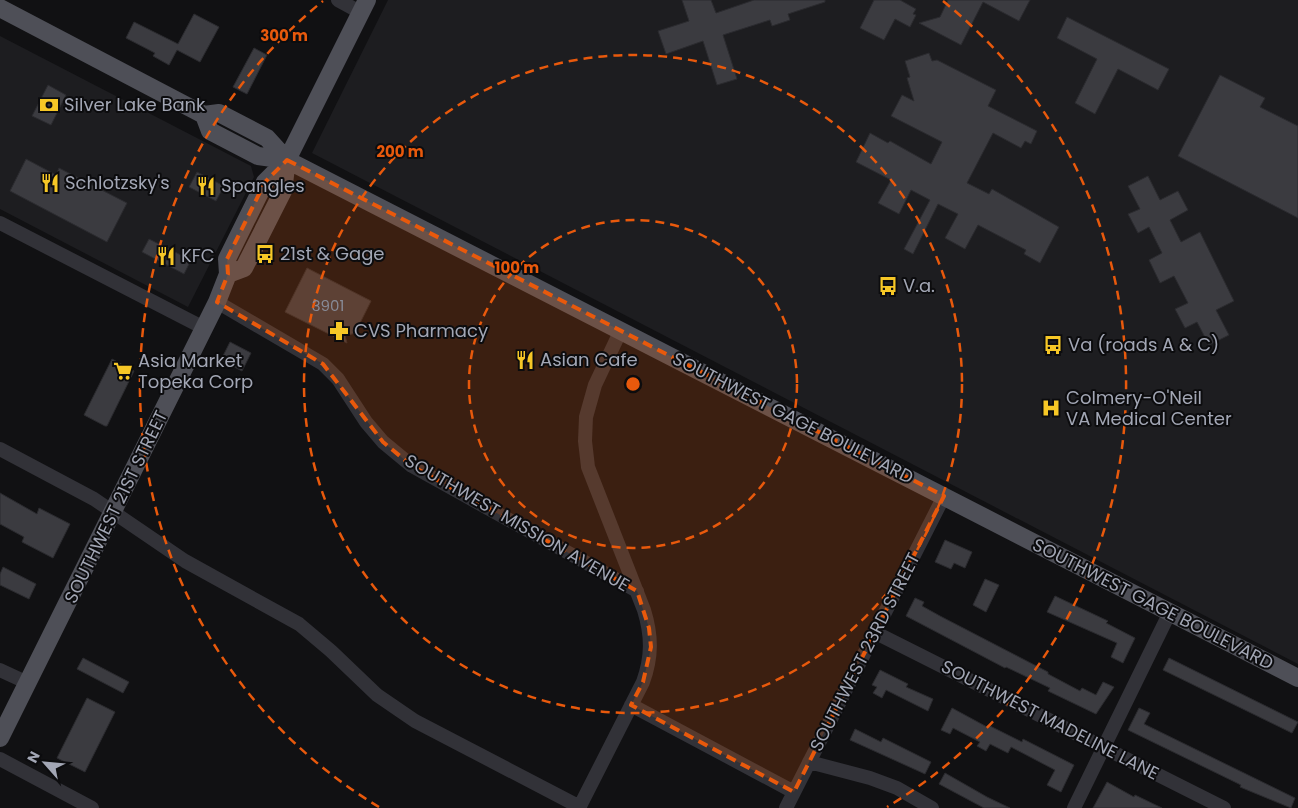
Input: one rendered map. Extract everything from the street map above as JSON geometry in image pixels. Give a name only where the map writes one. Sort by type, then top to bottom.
[{"type":"main road","name":"SOUTHWEST 21ST STREET","points":[[0,738],[217,302],[228,274],[227,259],[265,182],[288,160],[364,6]]},
{"type":"main road","name":"SOUTHWEST GAGE BOULEVARD","points":[[0,8],[204,115],[210,131],[258,156],[288,160],[1298,678]]},
{"type":"street","points":[[338,0],[364,6]]},
{"type":"street","points":[[0,223],[204,328]]},
{"type":"street","name":"SOUTHWEST MISSION AVENUE","points":[[217,302],[323,364],[342,385],[358,411],[383,442],[412,466],[637,591]]},
{"type":"street","points":[[0,449],[114,511],[185,561],[299,624],[332,651],[357,678],[396,709],[579,808],[646,674],[651,647],[649,628],[637,591],[588,467],[585,441],[586,417],[594,385],[621,330]]},
{"type":"street","name":"SOUTHWEST 23RD STREET","points":[[790,802],[944,496]]},
{"type":"street","points":[[1074,808],[1170,612]]},
{"type":"street","name":"SOUTHWEST MADELINE LANE","points":[[876,633],[1224,808]]},
{"type":"street","points":[[0,670],[28,682]]},
{"type":"street","points":[[631,705],[790,802]]},
{"type":"street","points":[[0,759],[92,808]]},
{"type":"street","points":[[809,762],[888,785],[932,808]]},
{"type":"highlighted area","points":[[287,160],[944,496],[794,792],[631,705],[643,682],[651,647],[649,628],[637,591],[412,466],[383,442],[323,364],[217,302],[228,274],[227,259],[265,182]]},
{"type":"shaded area","name":"Colmery-O'Neil VA Medical Center","points":[[388,0],[1298,0],[1298,664],[312,153]]},
{"type":"shaded area","points":[[0,36],[251,166],[254,177],[188,307],[0,209]]},
{"type":"building","points":[[682,0],[711,0],[716,13],[754,0],[825,0],[825,2],[788,14],[790,20],[772,26],[770,20],[723,35],[737,79],[717,85],[703,41],[666,54],[658,31],[689,21]]},
{"type":"building","points":[[874,0],[900,0],[916,9],[913,14],[916,15],[910,27],[895,19],[884,40],[860,28]]},
{"type":"building","points":[[948,0],[1030,0],[1019,21],[983,2],[961,45],[919,23],[940,17]]},
{"type":"building","points":[[194,14],[219,27],[200,62],[177,50],[169,65],[153,56],[155,53],[126,38],[134,22],[178,44]]},
{"type":"building","points":[[1067,17],[1169,69],[1158,90],[1118,69],[1095,114],[1075,103],[1097,59],[1057,38]]},
{"type":"building","points":[[254,48],[267,55],[247,94],[233,87]]},
{"type":"building","points":[[929,53],[932,61],[937,60],[996,90],[988,106],[1037,131],[1031,144],[1025,141],[1021,148],[993,133],[967,183],[989,194],[992,189],[1059,227],[1040,263],[1024,254],[1026,250],[978,225],[965,249],[945,238],[958,214],[938,204],[913,254],[904,249],[930,200],[911,190],[899,214],[878,203],[891,180],[856,162],[870,133],[888,143],[890,141],[931,164],[942,142],[891,116],[902,95],[914,101],[907,78],[910,77],[905,61]]},
{"type":"building","points":[[1220,75],[1265,98],[1260,107],[1298,126],[1298,218],[1178,156]]},
{"type":"building","name":"Silver Lake Bank","points":[[48,85],[66,95],[51,125],[32,116]]},
{"type":"building","points":[[26,159],[56,175],[59,168],[127,203],[107,242],[10,191]]},
{"type":"building","name":"Spangles","points":[[197,172],[224,186],[216,201],[189,187]]},
{"type":"building","points":[[1148,176],[1160,200],[1178,191],[1188,210],[1170,220],[1181,242],[1200,232],[1234,301],[1216,310],[1229,335],[1209,345],[1197,322],[1185,328],[1175,309],[1188,303],[1174,276],[1160,283],[1149,260],[1162,253],[1149,227],[1138,233],[1128,214],[1140,209],[1128,186]]},
{"type":"building","name":"KFC","points":[[149,239],[191,260],[184,274],[142,252]]},
{"type":"building","name":"CVS Pharmacy","points":[[307,268],[371,301],[355,333],[345,336],[347,343],[285,312]]},
{"type":"building","points":[[230,342],[251,353],[242,371],[221,360]]},
{"type":"building","points":[[112,359],[134,371],[107,426],[105,426],[84,415]]},
{"type":"building","points":[[0,493],[37,514],[39,508],[70,524],[53,558],[22,542],[24,537],[0,524]]},
{"type":"building","points":[[945,540],[972,552],[965,568],[954,563],[951,569],[935,562]]},
{"type":"building","points":[[3,567],[36,584],[29,599],[0,585],[0,574]]},
{"type":"building","points":[[985,579],[999,585],[986,612],[973,605]]},
{"type":"building","points":[[1055,596],[1108,621],[1106,623],[1135,638],[1123,663],[1111,657],[1117,643],[1047,612]]},
{"type":"building","points":[[915,598],[924,602],[922,606],[1048,672],[1048,674],[1080,691],[1082,688],[1096,695],[1103,682],[1114,687],[1096,714],[1048,691],[1050,688],[1005,668],[906,616]]},
{"type":"building","points":[[83,658],[129,682],[123,693],[77,669]]},
{"type":"building","points":[[1169,658],[1298,722],[1292,733],[1163,670]]},
{"type":"building","points":[[880,670],[908,684],[906,687],[933,699],[928,711],[886,690],[882,698],[873,693],[877,687],[872,685]]},
{"type":"building","points":[[87,698],[115,712],[85,772],[57,758]]},
{"type":"building","points":[[952,708],[987,727],[988,725],[1022,742],[1023,739],[1074,765],[1061,792],[1047,785],[1055,770],[1011,747],[1008,753],[990,744],[986,751],[977,746],[980,742],[953,728],[950,734],[941,730]]},
{"type":"building","points":[[1139,708],[1150,713],[1144,724],[1295,798],[1291,808],[1240,787],[1241,785],[1128,730]]},
{"type":"building","points":[[855,729],[881,742],[883,738],[931,762],[925,774],[850,740]]},
{"type":"building","points":[[945,773],[1010,808],[984,808],[939,784]]},
{"type":"building","points":[[1107,782],[1134,797],[1135,795],[1162,808],[1093,808]]},
{"type":"place","name":"Silver Lake Bank","points":[[49,105]]},
{"type":"place","name":"Schlotzsky's","points":[[50,183]]},
{"type":"place","name":"Spangles","points":[[206,186]]},
{"type":"place","name":"21st & Gage","points":[[265,254]]},
{"type":"place","name":"KFC","points":[[166,256]]},
{"type":"place","name":"V.a.","points":[[888,286]]},
{"type":"place","name":"CVS Pharmacy","points":[[339,331]]},
{"type":"place","name":"Va (roads A & C)","points":[[1053,345]]},
{"type":"place","name":"Asian Cafe","points":[[525,360]]},
{"type":"place","name":"Asia Market Topeka Corp","points":[[123,371]]},
{"type":"place","name":"Colmery-O'Neil VA Medical Center","points":[[1051,408]]}]
